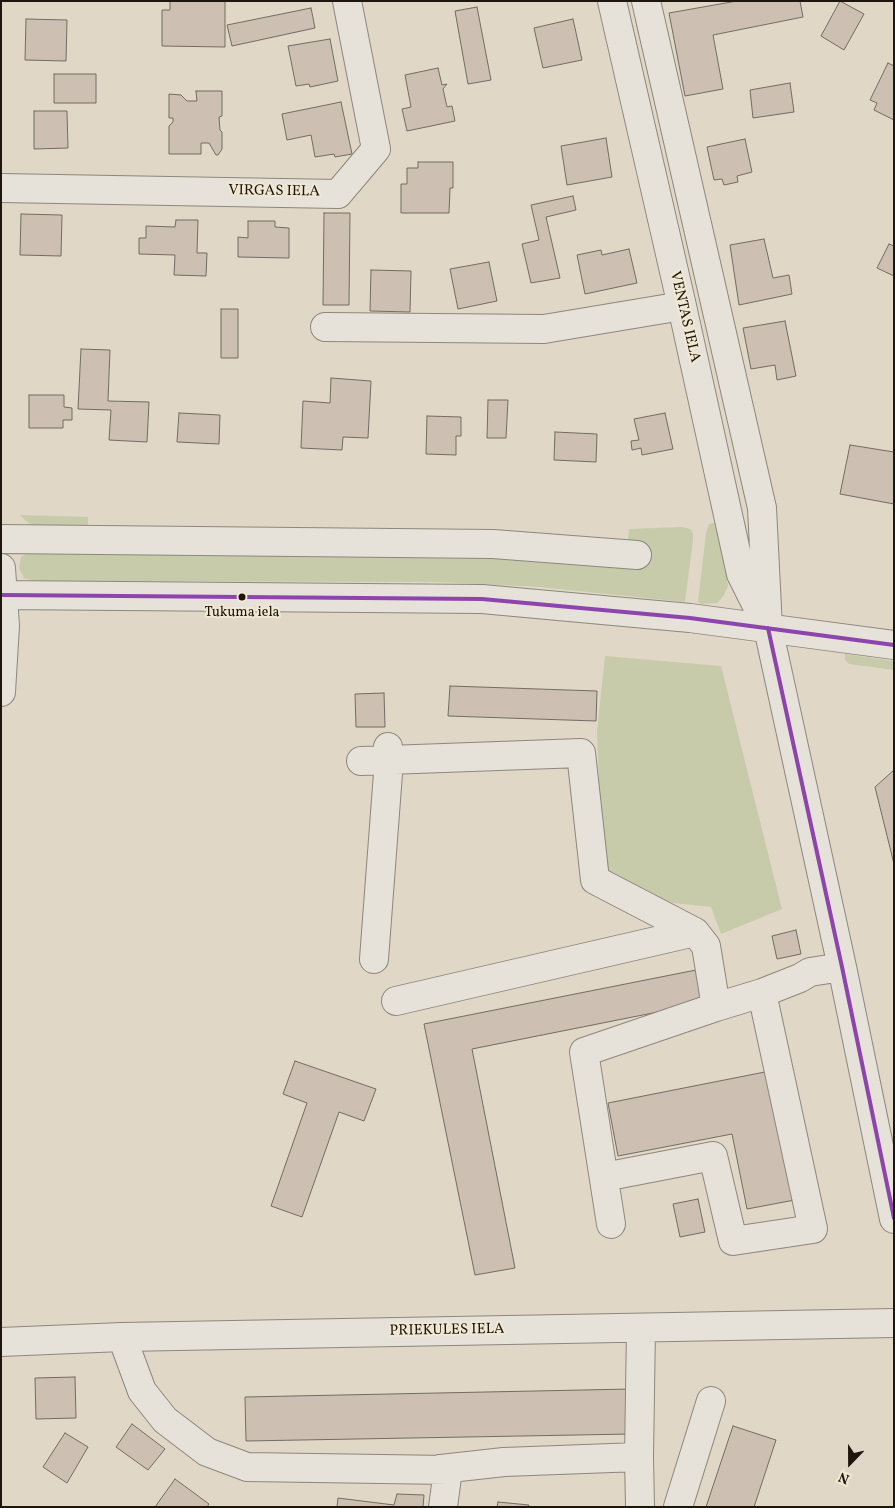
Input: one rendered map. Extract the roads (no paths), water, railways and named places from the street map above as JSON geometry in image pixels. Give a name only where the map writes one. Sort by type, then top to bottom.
[{"type":"street","name":"VIRGAS IELA","points":[[1,188],[338,194],[376,149],[347,1]]},
{"type":"street","name":"VENTAS IELA","points":[[612,1],[741,574],[768,628]]},
{"type":"street","name":"VENTAS IELA","points":[[646,1],[762,508],[768,628],[842,967],[894,1219]]},
{"type":"street","points":[[325,327],[544,329],[682,306]]},
{"type":"street","points":[[1,539],[493,544],[637,555]]},
{"type":"street","points":[[1,568],[5,626],[1,692]]},
{"type":"street","points":[[3,595],[482,599],[690,618],[894,645]]},
{"type":"street","points":[[361,761],[389,754],[581,753],[595,880],[694,932],[706,946],[716,1007]]},
{"type":"street","points":[[374,959],[389,754]]},
{"type":"street","points":[[396,1001],[694,932]]},
{"type":"street","points":[[611,1224],[584,1052],[716,1007],[762,994],[810,972],[842,967]]},
{"type":"street","points":[[604,1177],[712,1156],[733,1241],[813,1229],[762,994]]},
{"type":"street","name":"PRIEKULES IELA","points":[[1,1342],[122,1337],[894,1323]]},
{"type":"street","points":[[640,1507],[641,1328]]},
{"type":"street","points":[[122,1337],[142,1391],[165,1420],[207,1452],[247,1466],[441,1469],[504,1462],[639,1457]]},
{"type":"street","points":[[678,1507],[711,1401]]},
{"type":"street","points":[[441,1469],[448,1470],[443,1507]]},
{"type":"place","name":"Tukuma iela","points":[[242,597]]}]
